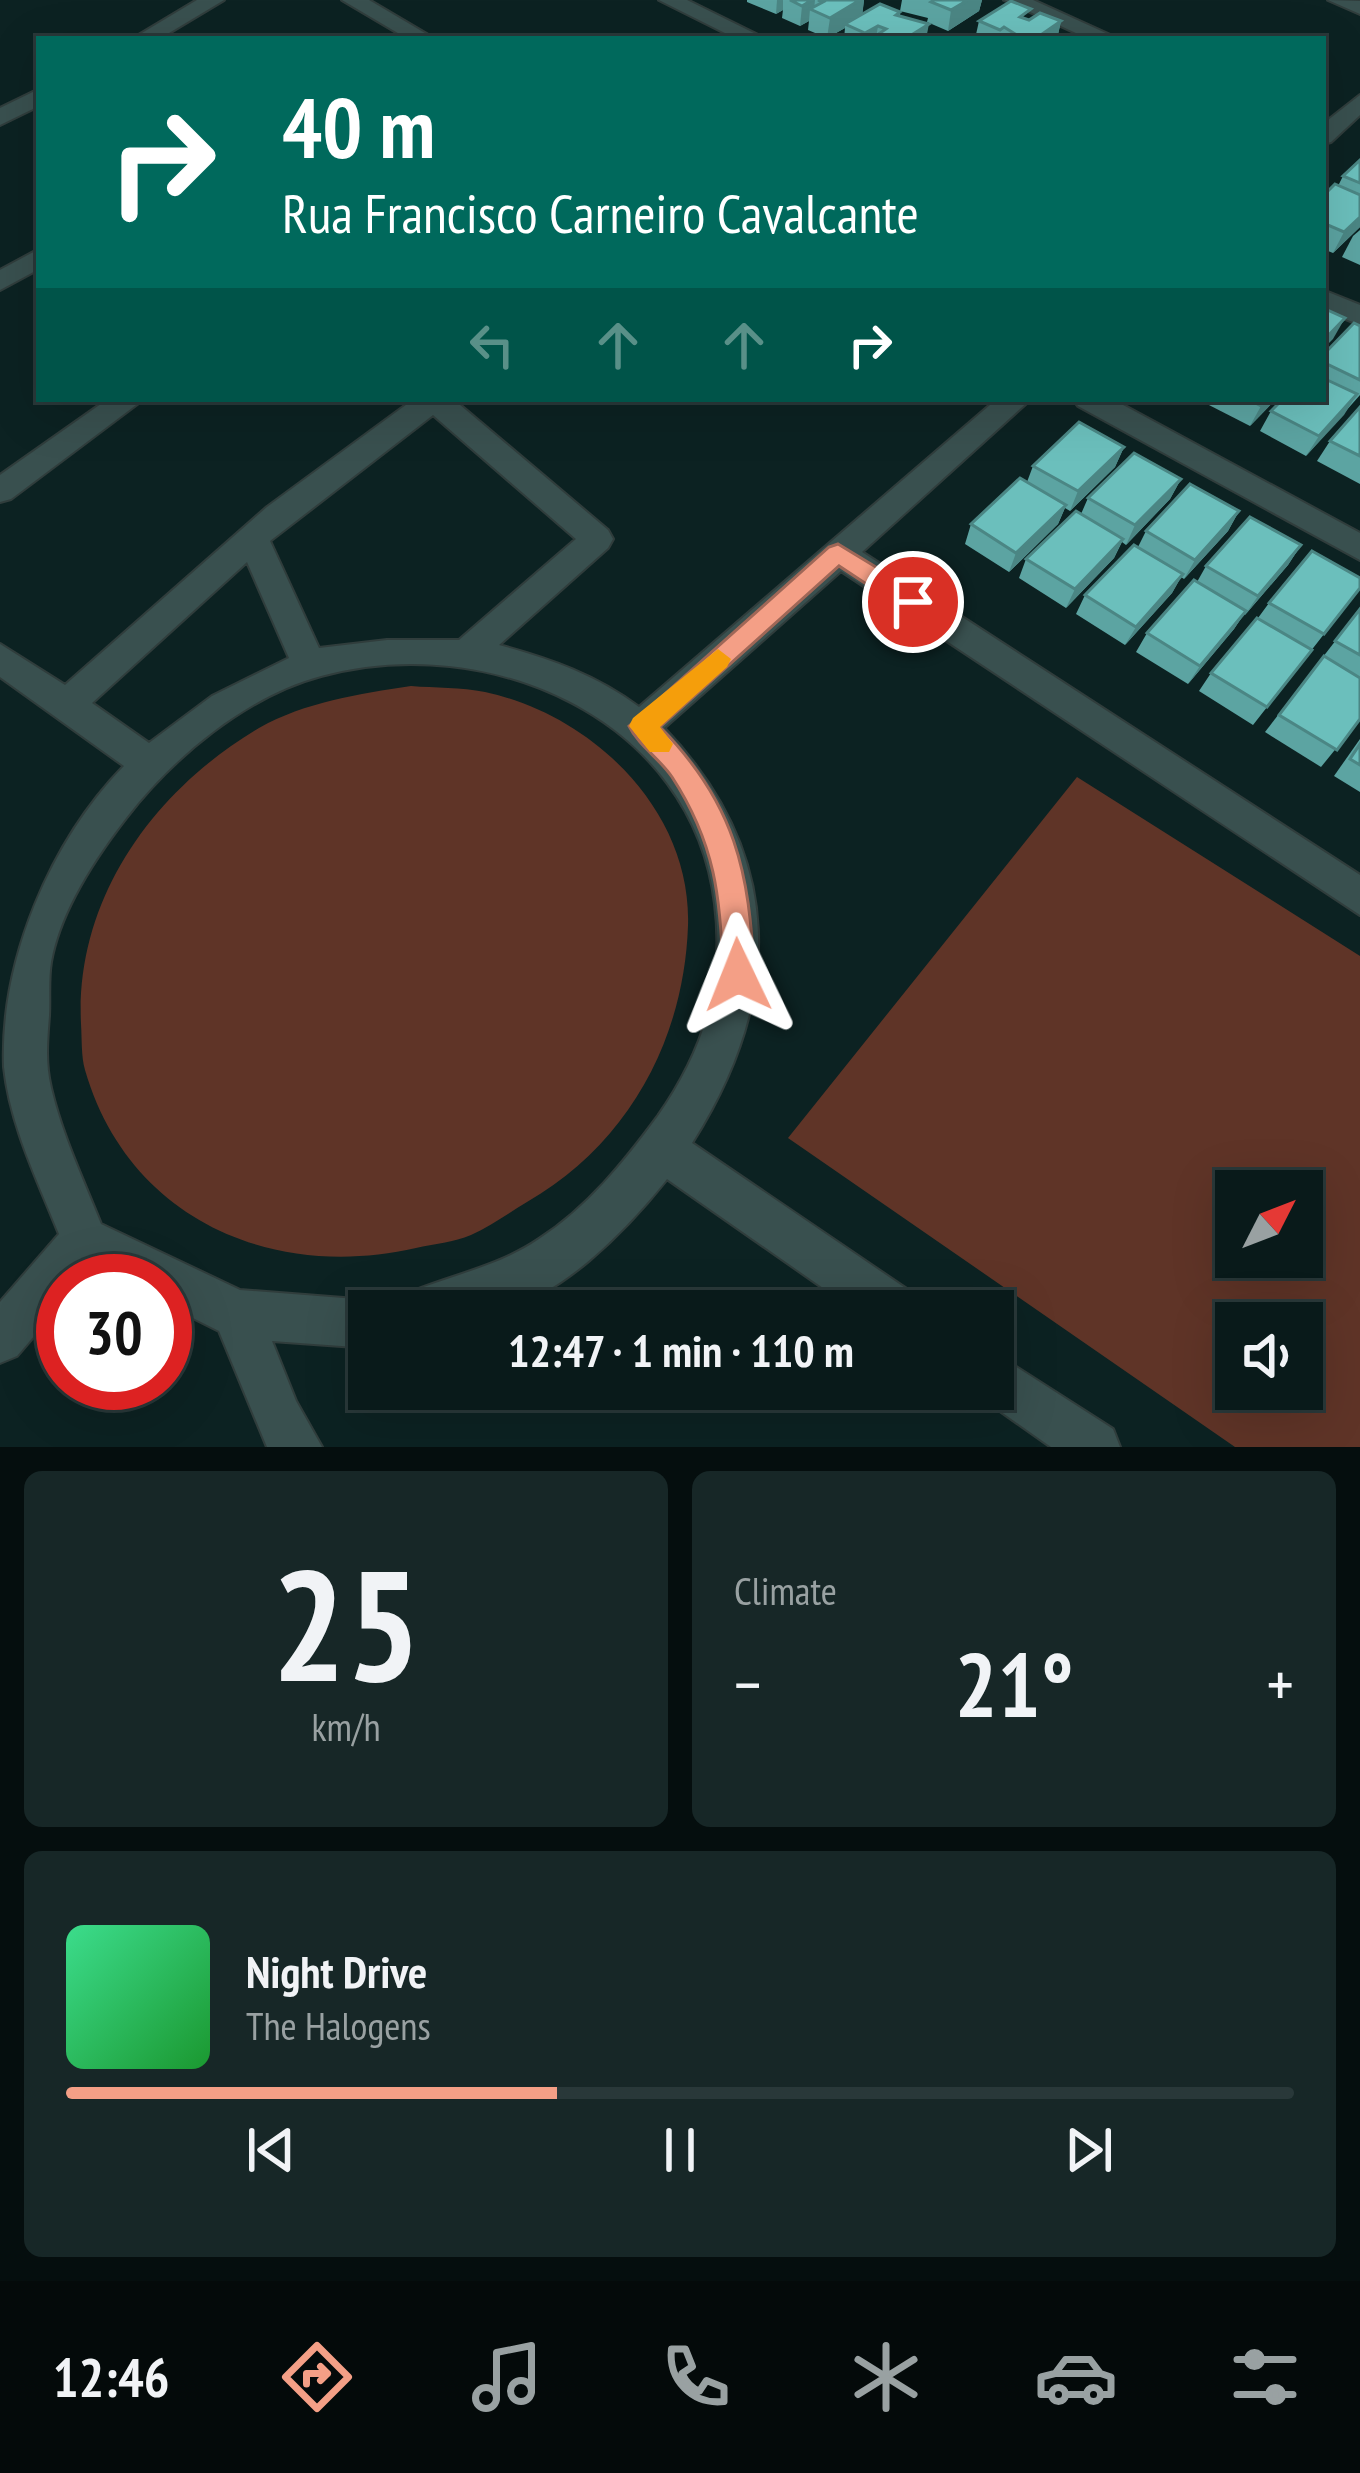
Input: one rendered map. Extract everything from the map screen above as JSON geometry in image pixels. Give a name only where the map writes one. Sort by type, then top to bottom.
[{"type":"street","points":[[147,36],[213,0]]},
{"type":"street","points":[[353,0],[391,33]]},
{"type":"street","points":[[670,0],[748,36]]},
{"type":"street","points":[[1015,0],[1101,36]]},
{"type":"street","points":[[1339,0],[1360,8]]},
{"type":"street","points":[[0,118],[36,98]]},
{"type":"street","points":[[1326,131],[1360,102]]},
{"type":"street","points":[[1326,132],[1360,143]]},
{"type":"street","points":[[0,282],[36,259]]},
{"type":"street","points":[[1326,300],[1360,316]]},
{"type":"street","points":[[0,491],[126,402]]},
{"type":"street","points":[[64,706],[253,537],[430,402]]},
{"type":"street","points":[[437,402],[597,539],[466,654]]},
{"type":"street","points":[[642,726],[1013,402]]},
{"type":"street","points":[[1093,402],[1360,548]]},
{"type":"street","points":[[253,537],[309,665]]},
{"type":"street","points":[[838,553],[1360,897]]},
{"type":"street","points":[[348,1322],[237,1314],[85,1240],[12,1070],[32,957],[74,855],[147,762],[205,719],[309,665],[426,650],[499,657],[568,679],[642,726],[679,764],[715,825],[736,897],[738,975],[719,1059],[664,1150],[594,1232],[496,1290]]},
{"type":"street","points":[[0,658],[147,762]]},
{"type":"street","points":[[664,1150],[867,1290]]},
{"type":"street","points":[[0,1339],[85,1240]]},
{"type":"street","points":[[237,1314],[277,1418],[297,1447]]},
{"type":"street","points":[[1014,1391],[1095,1447]]},
{"type":"shaded area","points":[[411,686],[476,690],[525,704],[562,722],[628,774],[654,807],[673,844],[685,884],[688,926],[675,1009],[644,1085],[621,1119],[563,1178],[485,1228],[451,1241],[362,1256],[310,1255],[259,1245],[213,1227],[171,1200],[135,1165],[106,1122],[82,1053],[83,978],[92,933],[128,852],[186,783],[221,753],[259,728],[314,705]]},
{"type":"shaded area","points":[[1077,777],[1360,956],[1360,1447],[1235,1447],[788,1138]]},
{"type":"building","points":[[818,0],[860,0],[830,18],[810,9],[823,2]]},
{"type":"building","points":[[968,0],[951,10],[931,2]]},
{"type":"building","points":[[1011,1],[1031,9],[1020,17],[1029,20],[1040,13],[1061,21],[1039,36],[1018,36],[979,21]]},
{"type":"building","points":[[880,4],[900,12],[896,15],[929,24],[910,36],[876,36],[886,29],[878,26],[865,33],[845,24]]},
{"type":"building","points":[[1360,160],[1360,183],[1343,176]]},
{"type":"building","points":[[1335,184],[1360,195],[1360,217],[1344,232],[1326,224],[1326,193]]},
{"type":"building","points":[[1326,309],[1345,318],[1326,338]]},
{"type":"building","points":[[1354,323],[1360,326],[1360,380],[1326,363],[1326,352]]},
{"type":"building","points":[[1326,379],[1357,394],[1319,436],[1271,411],[1280,402],[1326,402]]},
{"type":"building","points":[[1360,407],[1360,456],[1330,441]]},
{"type":"building","points":[[1079,422],[1124,447],[1078,491],[1033,466]]},
{"type":"building","points":[[1134,453],[1181,479],[1135,525],[1088,498]]},
{"type":"building","points":[[1020,478],[1066,505],[1016,553],[971,524]]},
{"type":"building","points":[[1190,484],[1239,511],[1195,560],[1146,531]]},
{"type":"building","points":[[1076,511],[1123,539],[1075,589],[1026,559]]},
{"type":"building","points":[[1250,517],[1301,545],[1258,596],[1206,566]]},
{"type":"building","points":[[1134,545],[1183,574],[1136,627],[1085,595]]},
{"type":"building","points":[[1312,551],[1360,578],[1360,588],[1324,634],[1269,603]]},
{"type":"building","points":[[1194,580],[1246,611],[1200,666],[1147,633]]},
{"type":"building","points":[[1360,609],[1360,655],[1335,641]]},
{"type":"building","points":[[1257,618],[1312,650],[1267,707],[1211,673]]},
{"type":"building","points":[[1324,656],[1360,678],[1360,719],[1337,750],[1279,715]]},
{"type":"building","points":[[1360,744],[1360,765],[1350,759]]},
{"type":"slow traffic","points":[[659,744],[642,726],[718,659]]},
{"type":"route","points":[[738,975],[736,897],[715,825],[679,764],[642,726],[838,553],[913,602]]}]
